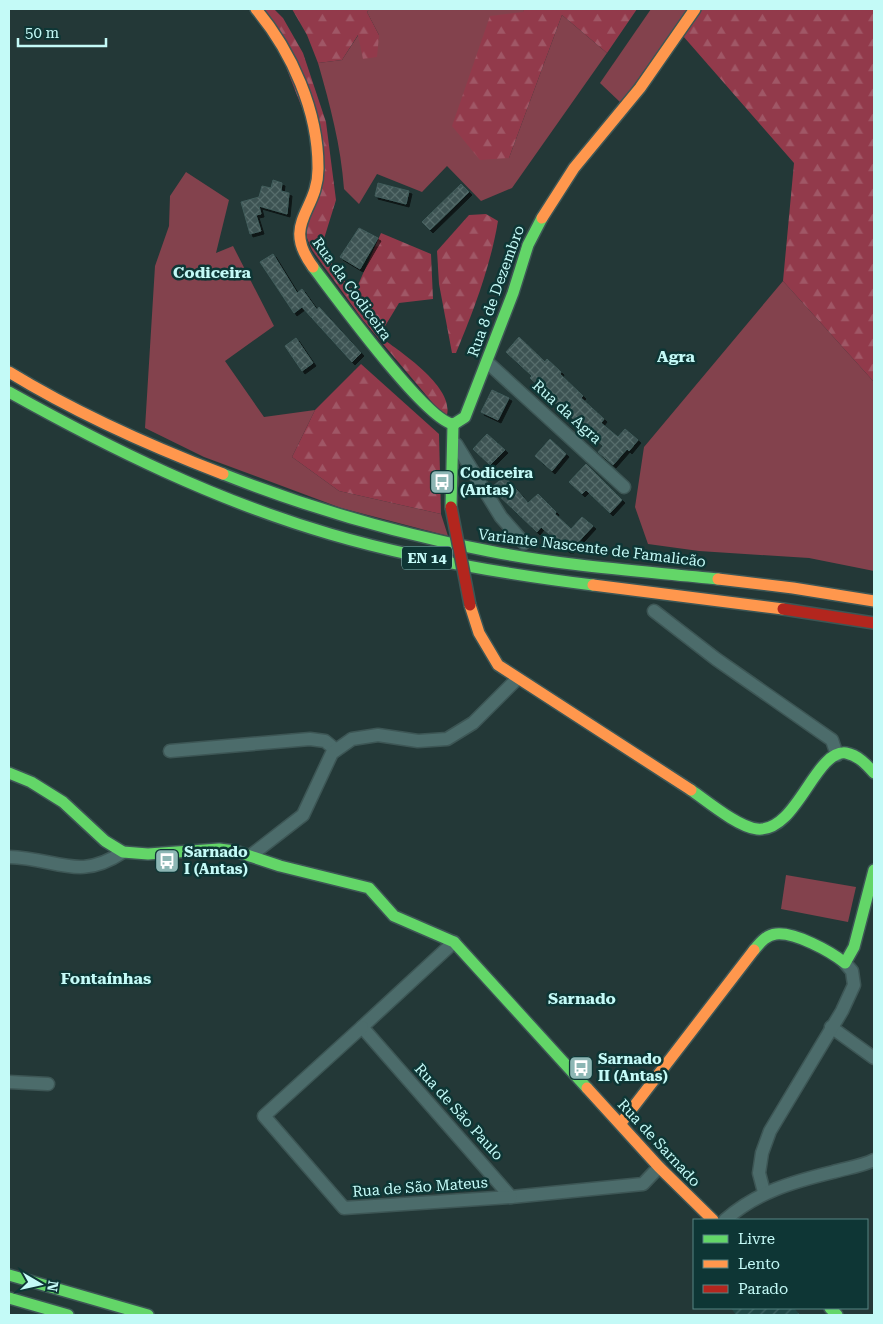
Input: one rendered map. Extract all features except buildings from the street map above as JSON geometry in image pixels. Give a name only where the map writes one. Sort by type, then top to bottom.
[{"type":"main road","name":"Rua da Codiceira","points":[[256,9],[286,52],[312,125],[318,162],[315,196],[302,219],[298,232],[300,242],[315,268],[373,344],[436,416],[446,424],[453,425]]},
{"type":"main road","name":"Rua 8 de Dezembro","points":[[453,425],[459,423],[465,417],[488,362],[528,245],[550,203],[574,168],[640,88],[695,9]]},
{"type":"main road","name":"Variante Nascente de Famalicão","points":[[9,372],[139,440],[200,466],[249,486],[374,527],[473,549],[549,561],[784,587],[874,601]]},
{"type":"main road","name":"EN 14","points":[[9,392],[137,458],[244,504],[376,546],[482,569],[784,607],[874,623]]},
{"type":"main road","points":[[453,425],[456,444],[451,464],[451,508],[470,605],[487,650],[498,665],[738,821],[757,829],[775,824],[790,811],[828,761],[837,755],[844,752],[853,756],[874,773]]},
{"type":"main road","points":[[9,773],[31,782],[63,802],[105,841],[123,852]]},
{"type":"main road","name":"Rua de Sarnado","points":[[123,852],[148,854],[219,849],[369,888],[394,916],[454,942],[621,1123],[659,1167],[711,1219]]},
{"type":"main road","points":[[621,1123],[762,940],[776,934],[790,935],[835,956],[845,963],[854,947],[874,870]]},
{"type":"main road","points":[[9,1274],[148,1315]]},
{"type":"main road","points":[[9,1298],[68,1315]]},
{"type":"street","name":"Rua da Agra","points":[[488,362],[624,487]]},
{"type":"street","points":[[456,444],[501,517],[524,543]]},
{"type":"street","points":[[654,612],[716,659],[832,740],[837,755]]},
{"type":"street","points":[[250,856],[302,815],[332,753],[336,750],[352,740],[378,735],[418,741],[447,739],[473,723],[517,679]]},
{"type":"street","points":[[170,751],[310,739],[325,741],[336,750]]},
{"type":"street","points":[[9,856],[33,858],[74,869],[108,862],[123,852]]},
{"type":"street","points":[[362,1027],[454,942]]},
{"type":"street","points":[[764,1192],[759,1173],[762,1153],[770,1131],[831,1028],[854,985],[852,971],[845,963]]},
{"type":"street","name":"Rua de São Paulo","points":[[362,1027],[511,1197]]},
{"type":"street","name":"Rua de São Mateus","points":[[362,1027],[264,1116],[344,1208],[511,1197]]},
{"type":"street","points":[[831,1028],[874,1058]]},
{"type":"street","points":[[9,1082],[48,1084]]},
{"type":"street","points":[[726,1219],[739,1207],[764,1192],[787,1183],[874,1160]]},
{"type":"street","points":[[511,1197],[643,1184],[659,1167]]},
{"type":"shaded area","points":[[369,9],[524,9],[509,158],[562,15],[607,53],[512,188],[481,201],[447,166],[422,192],[377,174],[359,204],[344,189],[338,141],[318,63],[342,60],[359,34],[379,35],[367,12]]},
{"type":"shaded area","points":[[651,9],[688,9],[621,103],[600,83]]},
{"type":"shaded area","points":[[186,172],[229,200],[216,253],[233,246],[274,326],[225,361],[264,417],[315,410],[292,457],[339,491],[441,514],[448,536],[341,508],[204,457],[145,428],[155,266],[169,226],[170,196]]},
{"type":"shaded area","points":[[783,281],[874,382],[874,571],[809,558],[699,551],[648,544],[635,507],[644,447]]},
{"type":"shaded area","points":[[786,875],[856,887],[848,922],[781,909]]},
{"type":"shaded area","points":[[732,1309],[795,1309],[800,1315],[736,1315]]},
{"type":"green space","points":[[263,9],[274,9],[283,18],[303,53],[326,122],[336,200],[323,242],[326,256],[350,288],[358,285],[381,233],[431,254],[433,299],[399,303],[379,336],[411,360],[434,381],[447,404],[447,415],[442,414],[362,319],[312,250],[307,238],[306,225],[323,161]]},
{"type":"green space","points":[[292,9],[369,9],[367,12],[379,35],[377,57],[363,59],[358,35],[342,60],[318,63],[307,35]]},
{"type":"green space","points":[[524,9],[637,9],[607,53],[562,15],[509,158],[480,160],[452,126],[490,16],[523,12]]},
{"type":"green space","points":[[702,9],[874,9],[874,382],[783,281],[794,163],[683,36]]},
{"type":"green space","points":[[486,214],[498,221],[491,255],[463,337],[456,353],[452,353],[439,284],[437,251],[469,215]]},
{"type":"green space","points":[[361,364],[439,434],[441,514],[339,491],[292,457],[315,410]]},
{"type":"traffic: fast","points":[[313,267],[403,381],[441,418],[454,424],[465,417],[513,293],[528,245],[542,218]]},
{"type":"traffic: fast","points":[[9,392],[86,434],[165,472],[206,490],[288,521],[362,543],[427,558],[493,571],[593,585]]},
{"type":"traffic: fast","points":[[451,507],[453,425]]},
{"type":"traffic: fast","points":[[223,474],[321,509],[421,537],[546,561],[718,579]]},
{"type":"traffic: fast","points":[[691,790],[732,819],[757,829],[771,827],[783,818],[795,806],[815,776],[835,755],[846,753],[854,756],[874,773]]},
{"type":"traffic: fast","points":[[9,773],[31,782],[63,802],[105,841],[123,852],[148,854],[219,849],[235,851],[280,866],[369,888],[394,916],[454,942],[587,1088]]},
{"type":"traffic: fast","points":[[754,950],[769,936],[784,934],[812,943],[845,963],[854,947],[874,870]]},
{"type":"traffic: fast","points":[[9,1275],[148,1315]]},
{"type":"traffic: fast","points":[[9,1298],[68,1315]]},
{"type":"traffic: fast","points":[[831,1309],[837,1315]]},
{"type":"traffic: slow","points":[[256,9],[281,44],[291,63],[308,104],[313,125],[317,146],[317,182],[300,227],[300,239],[304,252],[313,267]]},
{"type":"traffic: slow","points":[[542,218],[574,168],[640,88],[695,9]]},
{"type":"traffic: slow","points":[[9,372],[60,401],[114,428],[223,474]]},
{"type":"traffic: slow","points":[[718,579],[793,588],[874,601]]},
{"type":"traffic: slow","points":[[593,585],[783,609]]},
{"type":"traffic: slow","points":[[470,605],[479,633],[498,665],[691,790]]},
{"type":"traffic: slow","points":[[621,1123],[754,950]]},
{"type":"traffic: slow","points":[[587,1088],[659,1167],[712,1219]]},
{"type":"traffic: jam","points":[[451,507],[470,605]]},
{"type":"traffic: jam","points":[[783,609],[874,623]]},
{"type":"place","name":"Codiceira (Antas)","points":[[442,482]]},
{"type":"place","name":"Sarnado I (Antas)","points":[[167,861]]},
{"type":"place","name":"Sarnado II (Antas)","points":[[581,1068]]},
{"type":"district","name":"Codiceira","points":[[212,272]]},
{"type":"district","name":"Agra","points":[[676,356]]},
{"type":"district","name":"Fontaínhas","points":[[106,978]]},
{"type":"district","name":"Sarnado","points":[[582,998]]}]
